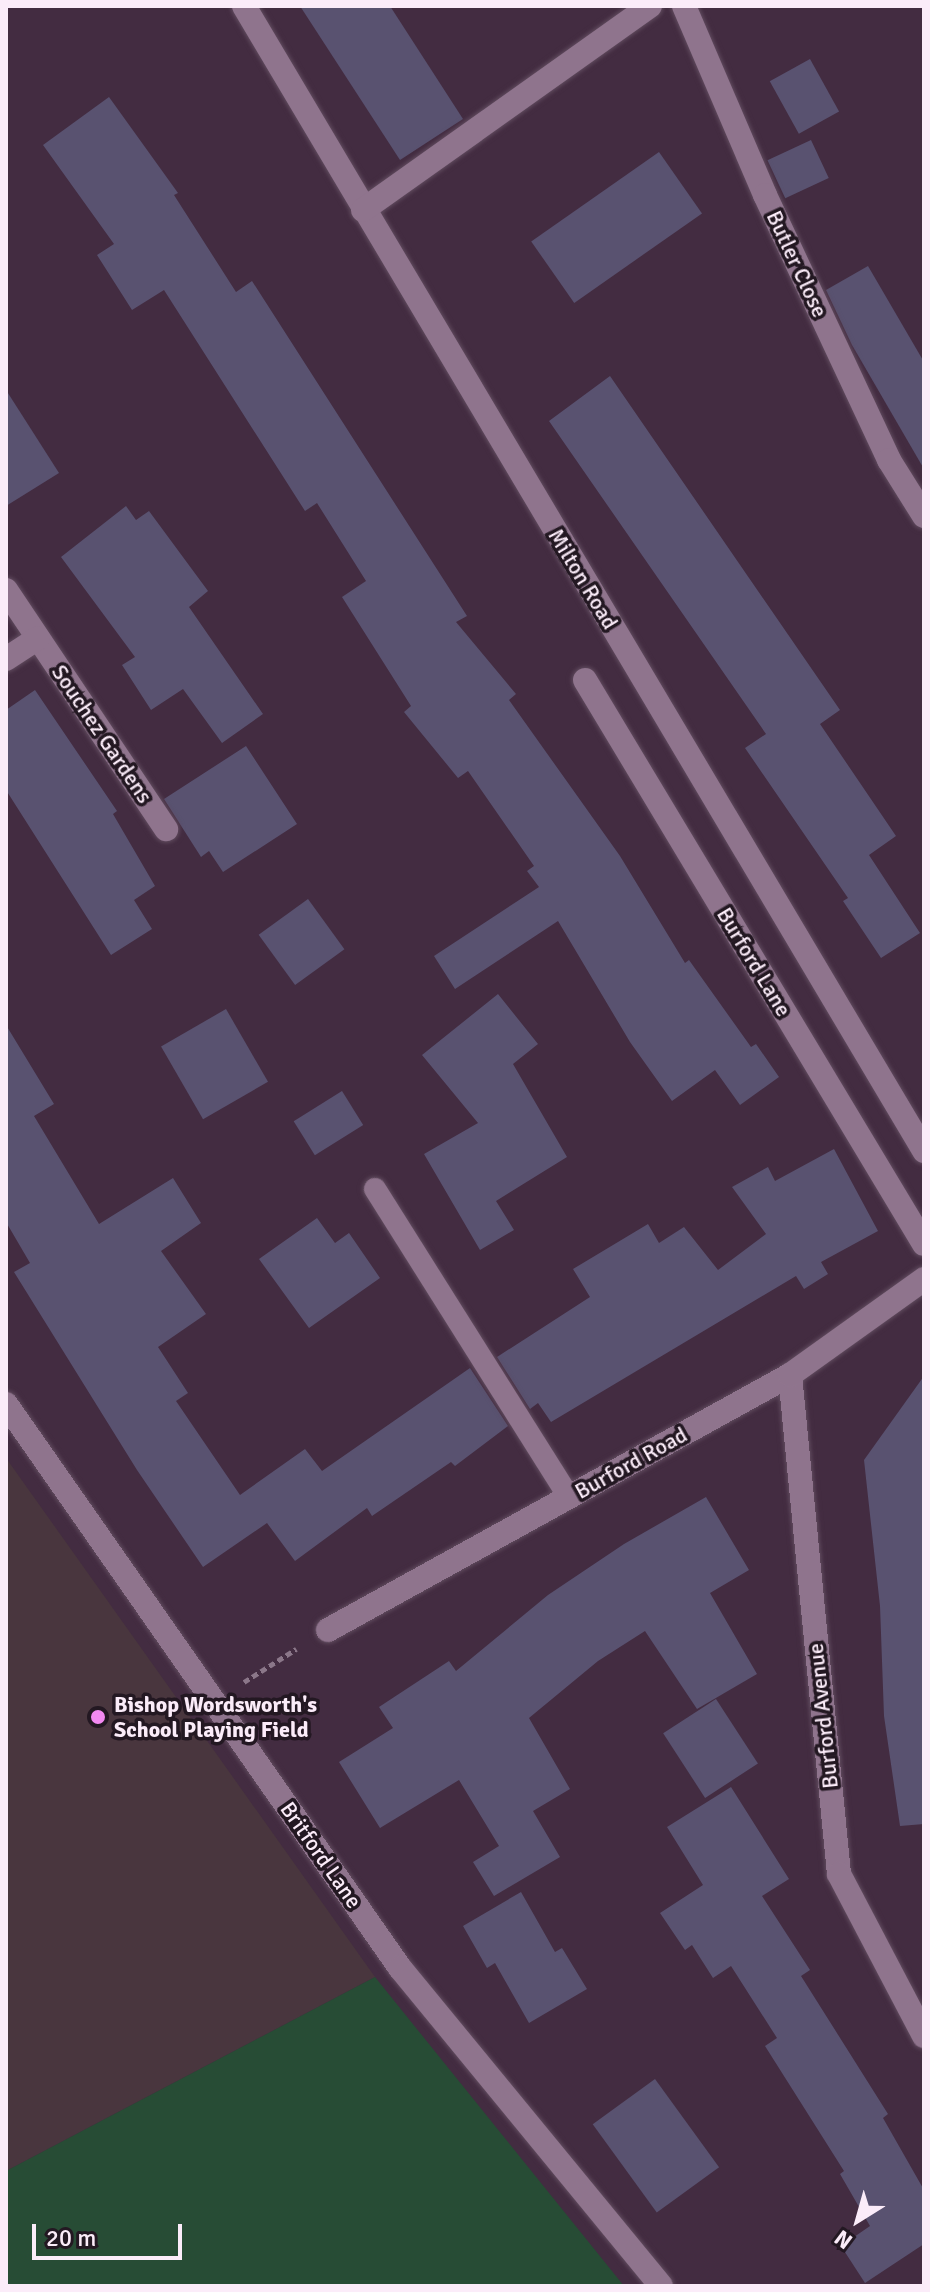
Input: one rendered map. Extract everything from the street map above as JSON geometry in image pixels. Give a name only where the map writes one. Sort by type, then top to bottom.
[{"type":"street","name":"Milton Road","points":[[244,6],[924,1151]]},
{"type":"street","points":[[363,210],[650,6]]},
{"type":"street","name":"Butler Close","points":[[684,6],[810,293],[889,460],[924,516]]},
{"type":"street","name":"Souchez Gardens","points":[[6,590],[166,829]]},
{"type":"street","points":[[6,659],[38,638]]},
{"type":"street","name":"Burford Lane","points":[[585,680],[924,1244]]},
{"type":"street","name":"Burford Road","points":[[328,1630],[790,1375],[924,1279]]},
{"type":"street","name":"Burford Avenue","points":[[790,1375],[839,1874],[924,2036]]},
{"type":"street","name":"Britford Lane","points":[[6,1404],[400,1968],[661,2286]]},
{"type":"lane","points":[[375,1189],[569,1497]]},
{"type":"path","points":[[213,1701],[328,1630]]},
{"type":"shaded area","name":"Bishop Wordsworth's School Playing Field","points":[[6,1458],[375,1977],[6,2171]]},
{"type":"green space","points":[[375,1977],[624,2286],[6,2286],[6,2171]]},
{"type":"building","points":[[300,6],[390,6],[463,119],[400,160]]},
{"type":"building","points":[[810,59],[839,111],[799,134],[770,81]]},
{"type":"building","points":[[109,97],[178,193],[174,195],[236,292],[252,281],[467,616],[456,622],[516,694],[509,700],[620,856],[685,963],[689,960],[751,1047],[756,1044],[779,1077],[740,1105],[715,1070],[672,1101],[630,1042],[558,921],[455,989],[434,956],[539,887],[527,871],[534,866],[468,771],[458,778],[404,712],[411,706],[342,597],[366,581],[317,503],[305,511],[164,290],[132,310],[97,255],[114,244],[43,145]]},
{"type":"building","points":[[811,140],[829,178],[785,198],[767,160]]},
{"type":"building","points":[[659,152],[702,213],[574,303],[531,241]]},
{"type":"building","points":[[868,266],[924,362],[924,469],[852,345],[826,290]]},
{"type":"building","points":[[610,376],[840,710],[820,724],[896,836],[869,855],[920,933],[881,958],[843,901],[848,898],[745,748],[766,734],[549,421]]},
{"type":"building","points":[[6,390],[59,473],[6,506]]},
{"type":"building","points":[[126,506],[136,520],[149,511],[208,591],[189,607],[263,714],[222,743],[183,689],[151,710],[122,665],[135,657],[61,557]]},
{"type":"building","points":[[35,690],[117,811],[113,814],[155,886],[134,900],[152,929],[111,955],[6,790],[6,710]]},
{"type":"building","points":[[246,746],[297,824],[223,872],[209,851],[201,857],[164,799]]},
{"type":"building","points":[[308,899],[344,949],[295,985],[259,935]]},
{"type":"building","points":[[498,994],[538,1044],[513,1064],[567,1157],[496,1201],[514,1230],[480,1250],[424,1154],[478,1123],[422,1055]]},
{"type":"building","points":[[226,1009],[268,1082],[203,1119],[161,1046]]},
{"type":"building","points":[[6,1025],[54,1104],[34,1116],[99,1224],[173,1178],[201,1223],[161,1251],[206,1314],[158,1347],[188,1393],[176,1401],[240,1495],[305,1449],[322,1471],[470,1368],[508,1426],[455,1466],[451,1462],[372,1516],[367,1508],[295,1561],[267,1523],[203,1567],[137,1470],[14,1272],[30,1263],[6,1222]]},
{"type":"building","points":[[342,1091],[363,1125],[315,1155],[294,1121]]},
{"type":"building","points":[[834,1149],[878,1231],[821,1262],[828,1274],[804,1289],[796,1276],[551,1422],[538,1403],[530,1409],[497,1357],[590,1297],[573,1269],[648,1224],[659,1243],[684,1227],[718,1270],[766,1234],[732,1187],[768,1167],[775,1181]]},
{"type":"building","points":[[317,1218],[335,1243],[349,1233],[380,1278],[309,1328],[259,1259]]},
{"type":"building","points":[[924,1376],[924,1824],[900,1826],[884,1716],[880,1606],[864,1460]]},
{"type":"building","points":[[706,1497],[749,1570],[710,1593],[757,1674],[697,1709],[645,1631],[598,1661],[529,1718],[570,1789],[533,1811],[560,1857],[494,1896],[473,1862],[499,1846],[459,1780],[380,1828],[339,1762],[393,1728],[379,1707],[449,1661],[456,1671],[548,1595],[624,1544]]},
{"type":"building","points":[[716,1699],[758,1764],[705,1798],[663,1733]]},
{"type":"building","points":[[731,1787],[789,1879],[762,1896],[810,1970],[801,1976],[888,2114],[883,2118],[924,2190],[924,2244],[865,2283],[841,2246],[870,2226],[840,2174],[844,2171],[765,2046],[777,2038],[731,1966],[713,1978],[692,1945],[685,1950],[660,1913],[703,1885],[667,1827]]},
{"type":"building","points":[[521,1892],[555,1952],[562,1948],[587,1989],[529,2023],[495,1963],[487,1968],[463,1926]]},
{"type":"building","points":[[655,2079],[719,2167],[657,2212],[593,2124]]},
{"type":"place","name":"Bishop Wordsworth's School Playing Field","points":[[98,1717]]}]
